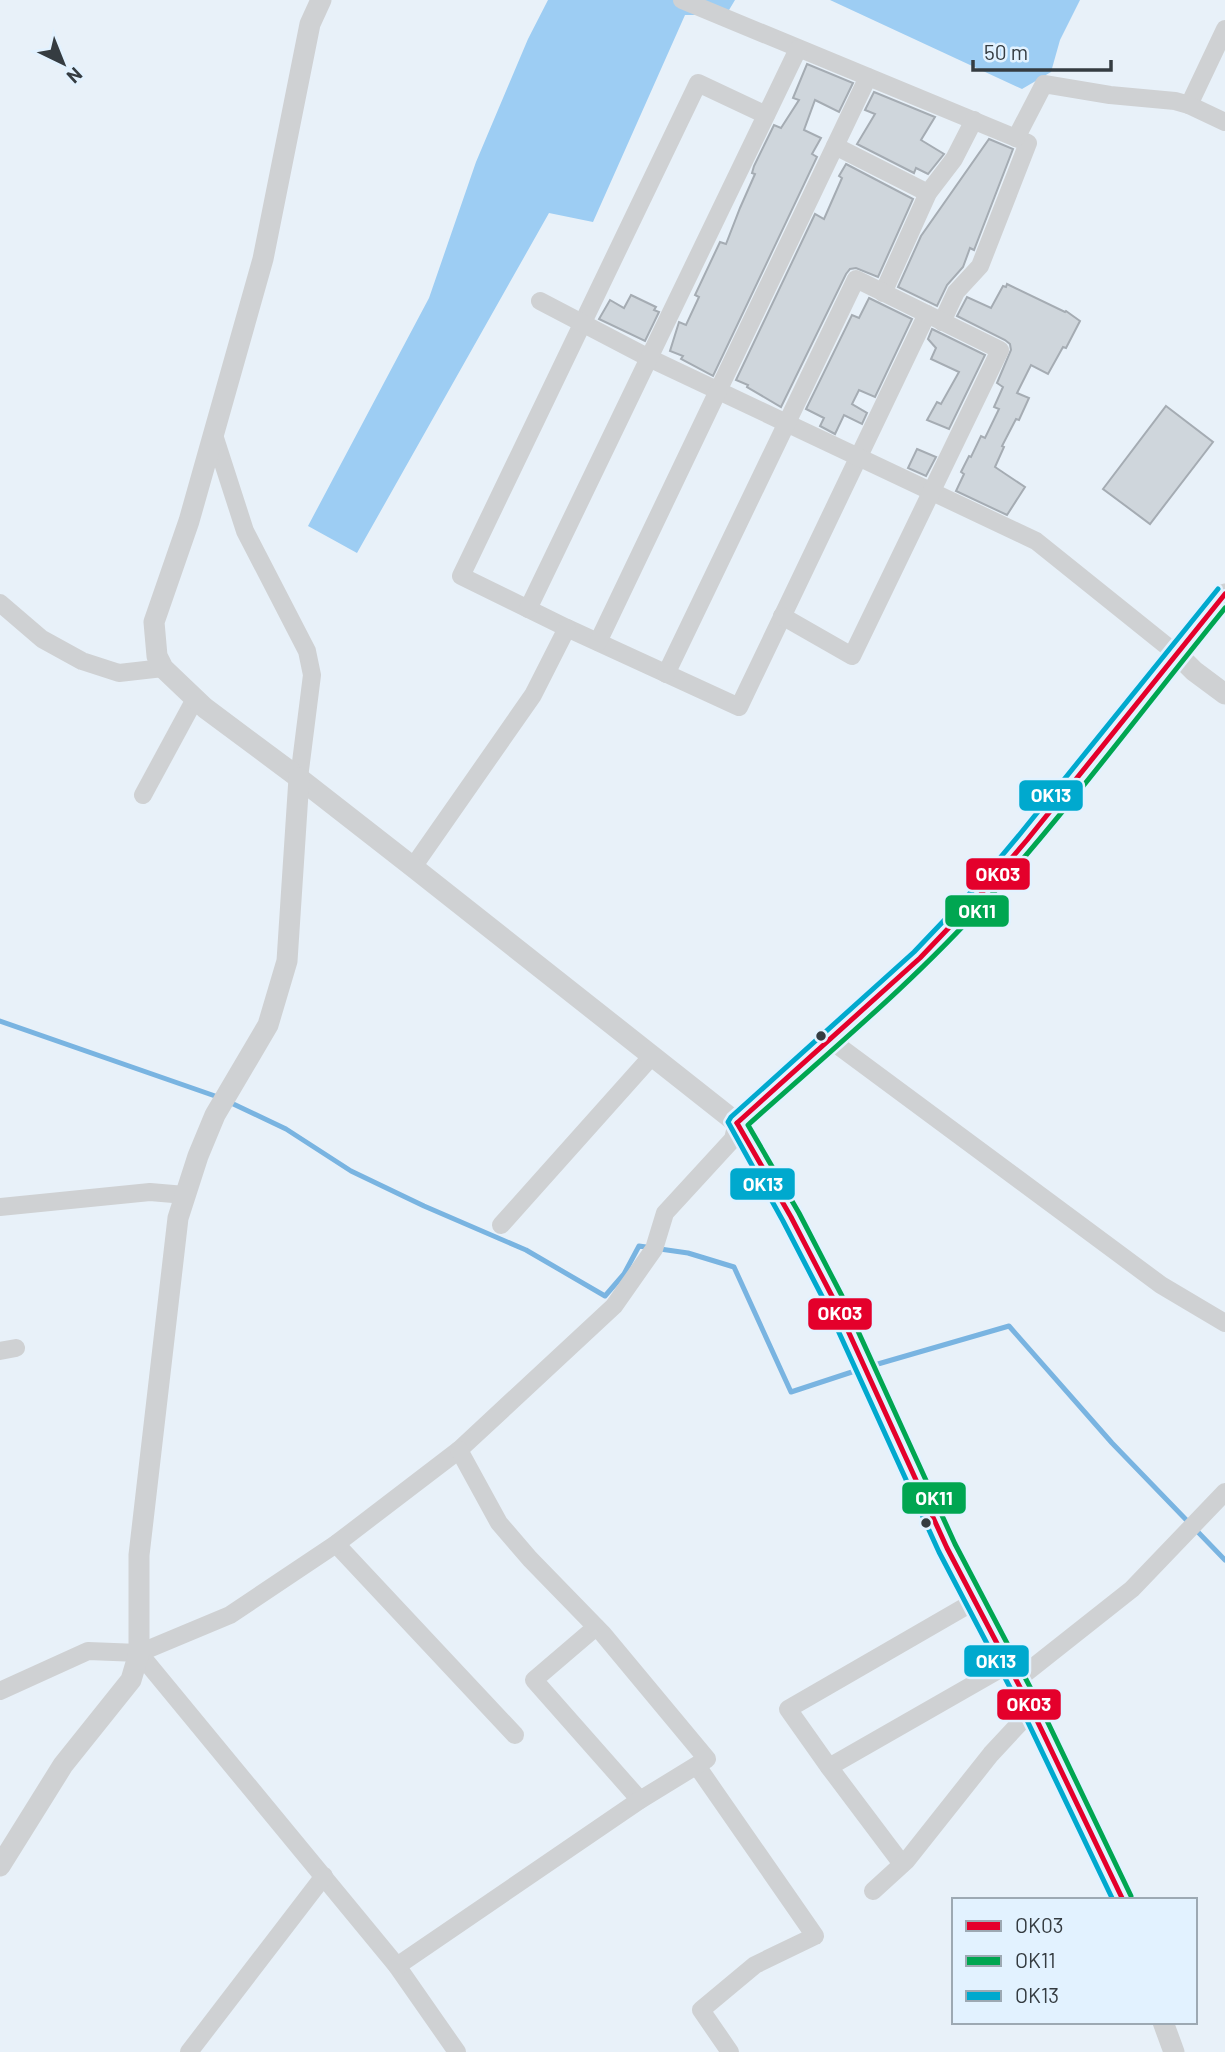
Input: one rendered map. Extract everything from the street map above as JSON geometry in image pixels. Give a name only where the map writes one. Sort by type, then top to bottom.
[{"type":"street","points":[[321,0],[310,24],[264,259],[189,522],[154,622],[158,656],[163,668],[205,709],[299,778],[737,1123],[791,1217],[834,1300],[919,1489],[1032,1710],[1122,1898]]},
{"type":"street","points":[[682,0],[1028,142],[980,266],[935,318],[859,457],[739,707],[461,576],[698,83],[766,115]]},
{"type":"street","points":[[1189,105],[1225,29]]},
{"type":"street","points":[[528,609],[798,48]]},
{"type":"street","points":[[598,642],[868,77]]},
{"type":"street","points":[[1016,138],[1044,84],[1110,95],[1175,101],[1225,122]]},
{"type":"street","points":[[883,293],[929,193],[954,159],[974,120]]},
{"type":"street","points":[[835,146],[929,193]]},
{"type":"street","points":[[666,674],[856,279],[1000,350],[852,656],[782,616]]},
{"type":"street","points":[[540,302],[649,358],[1035,541],[1225,694]]},
{"type":"street","points":[[0,1866],[64,1765],[131,1680],[139,1653],[139,1555],[177,1218],[215,1115],[268,1025],[287,961],[299,778],[312,675],[307,651],[245,531],[214,435]]},
{"type":"street","points":[[0,1691],[88,1651],[139,1653],[230,1615],[336,1544],[458,1450],[614,1306],[654,1249],[665,1213],[733,1139],[737,1123],[920,958],[980,895],[1225,594]]},
{"type":"street","points":[[0,603],[42,639],[82,661],[118,673],[163,668]]},
{"type":"street","points":[[413,867],[533,695],[567,628]]},
{"type":"street","points":[[143,795],[195,699]]},
{"type":"street","points":[[829,1039],[1161,1285],[1225,1323]]},
{"type":"street","points":[[501,1225],[652,1056]]},
{"type":"street","points":[[0,1207],[150,1192],[185,1195]]},
{"type":"street","points":[[397,1966],[640,1800],[707,1759],[596,1627],[499,1523],[458,1450]]},
{"type":"street","points":[[829,1767],[1013,1672],[1132,1589],[1225,1492]]},
{"type":"street","points":[[336,1544],[515,1735]]},
{"type":"street","points":[[902,1864],[788,1709],[975,1601]]},
{"type":"street","points":[[596,1627],[534,1681],[640,1800]]},
{"type":"street","points":[[139,1653],[397,1966],[457,2052]]},
{"type":"street","points":[[873,1891],[902,1864],[991,1754],[1032,1710]]},
{"type":"street","points":[[696,1766],[815,1936],[755,1965],[701,2010],[730,2052]]},
{"type":"street","points":[[189,2052],[324,1876]]},
{"type":"street","points":[[1164,2024],[1174,2052]]},
{"type":"shaded area","points":[[548,0],[735,0],[726,15],[685,15],[593,222],[549,213],[357,553],[308,526],[429,298],[476,162],[528,39]]},
{"type":"shaded area","points":[[830,0],[1080,0],[1060,40],[1051,72],[1022,89]]},
{"type":"building","points":[[807,64],[853,83],[839,112],[815,100],[804,130],[821,138],[812,154],[817,157],[713,376],[681,359],[683,356],[670,351],[679,322],[686,325],[699,297],[695,295],[720,242],[726,244],[755,174],[752,173],[754,166],[774,125],[781,128],[799,100],[793,98]]},
{"type":"building","points":[[874,92],[935,117],[921,140],[944,154],[928,174],[916,168],[914,173],[857,144],[875,114],[865,110]]},
{"type":"building","points":[[989,139],[1013,149],[974,250],[970,248],[963,267],[947,285],[937,306],[898,287],[921,236]]},
{"type":"building","points":[[846,164],[913,199],[878,277],[856,268],[850,269],[846,274],[781,407],[736,380],[815,214],[824,219]]},
{"type":"building","points":[[1007,284],[1066,311],[1080,321],[1048,374],[1031,365],[1017,393],[1029,398],[1002,446],[1004,447],[995,467],[1025,487],[1007,515],[956,491],[969,456],[971,457],[981,436],[985,438],[999,409],[994,407],[1003,387],[997,383],[1011,350],[1010,344],[1005,340],[957,316],[967,297],[991,308],[1003,286],[1006,287]]},
{"type":"building","points":[[631,295],[656,307],[654,310],[659,312],[645,341],[599,319],[610,300],[624,308]]},
{"type":"building","points":[[869,298],[912,319],[875,397],[859,390],[852,404],[867,413],[862,424],[844,415],[835,434],[820,426],[824,418],[806,409],[852,315],[859,318]]},
{"type":"building","points":[[932,329],[985,355],[949,429],[927,420],[937,402],[941,404],[959,372],[931,359],[936,348],[928,339]]},
{"type":"building","points":[[1166,406],[1213,442],[1150,524],[1103,489]]},
{"type":"building","points":[[917,449],[936,457],[926,476],[908,468]]},
{"type":"waterway","points":[[0,1021],[218,1097]]},
{"type":"waterway","points":[[227,1101],[286,1129],[351,1171],[526,1250],[605,1296],[624,1274],[639,1246],[688,1253],[734,1267],[791,1392],[861,1369]]},
{"type":"waterway","points":[[871,1366],[1009,1326],[1112,1443],[1225,1560]]},
{"type":"transit line","name":"OK13","points":[[1112,1898],[1024,1714],[939,1552],[826,1304],[728,1122],[914,952],[974,889],[1218,589]]},
{"type":"transit line","name":"OK03","points":[[737,1123],[920,958],[980,895],[1225,594]]},
{"type":"transit line","name":"OK11","points":[[1131,1896],[1040,1706],[955,1544],[842,1296],[799,1213],[748,1125],[901,988],[987,900],[1078,792],[1225,608]]},
{"type":"transit line","name":"OK03","points":[[737,1123],[791,1217],[834,1300],[947,1548],[1032,1710],[1122,1898]]}]
